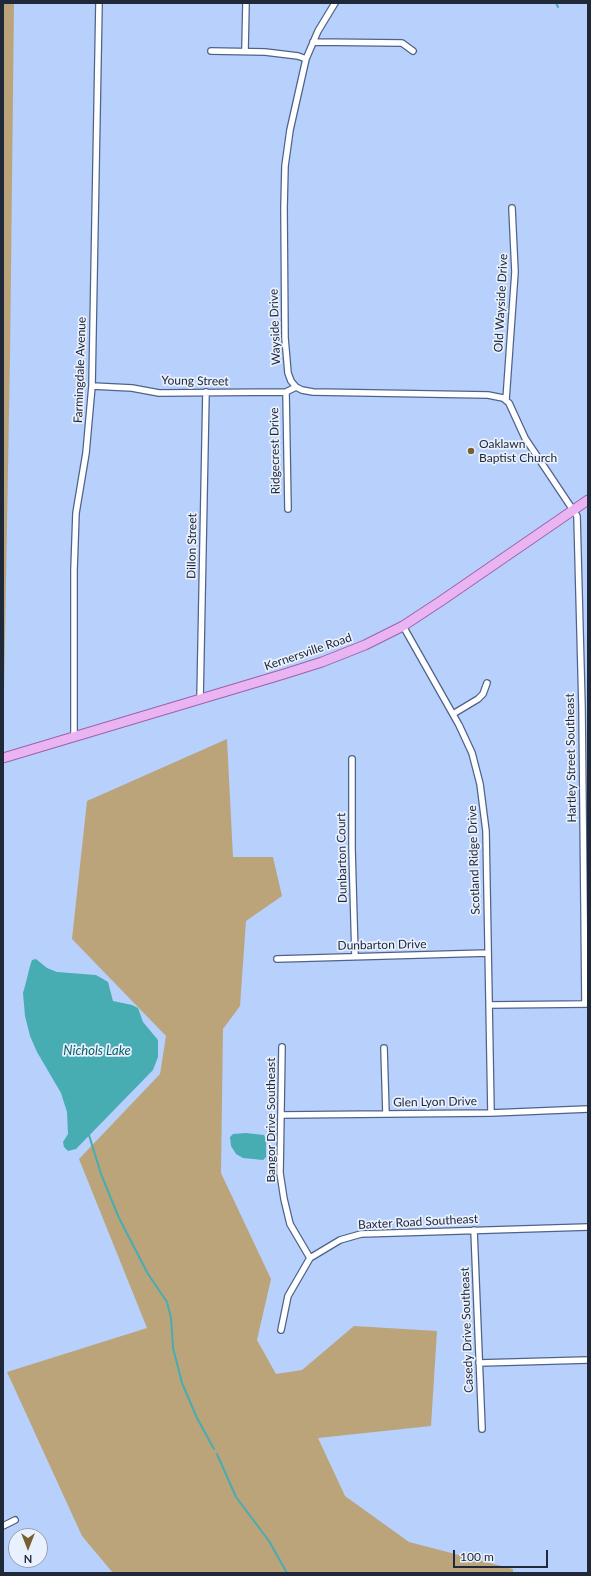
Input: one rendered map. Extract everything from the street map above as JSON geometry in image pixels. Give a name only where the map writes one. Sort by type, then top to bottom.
[{"type":"main road","name":"Kernersville Road","points":[[3,758],[200,700],[322,662],[365,645],[403,626],[588,500]]},
{"type":"street","name":"Farmingdale Avenue","points":[[74,737],[75,533],[89,432],[92,386],[99,3]]},
{"type":"street","points":[[245,50],[246,3]]},
{"type":"street","name":"Wayside Drive","points":[[296,387],[291,381],[288,373],[286,356],[284,187],[290,130],[306,59],[318,31],[335,3]]},
{"type":"street","points":[[313,42],[402,43],[413,50]]},
{"type":"street","points":[[210,51],[245,50],[283,53],[306,59]]},
{"type":"street","name":"Old Wayside Drive","points":[[506,400],[515,272],[512,208]]},
{"type":"street","name":"Young Street","points":[[92,386],[132,388],[159,392],[286,392],[296,387]]},
{"type":"street","points":[[296,387],[302,390],[321,393],[488,395],[506,400],[512,408],[525,438],[574,510]]},
{"type":"street","name":"Dillon Street","points":[[200,700],[206,392]]},
{"type":"street","name":"Ridgecrest Drive","points":[[286,392],[288,510]]},
{"type":"street","name":"Hartley Street Southeast","points":[[574,510],[577,516],[587,1004]]},
{"type":"street","name":"Scotland Ridge Drive","points":[[403,626],[453,714],[472,753],[483,799],[491,1113]]},
{"type":"street","points":[[453,714],[478,699],[483,694],[487,683]]},
{"type":"street","name":"Dunbarton Court","points":[[352,759],[352,849],[355,956]]},
{"type":"street","name":"Dunbarton Drive","points":[[277,958],[488,953]]},
{"type":"street","points":[[489,1005],[587,1004]]},
{"type":"street","name":"Bangor Drive Southeast","points":[[282,1047],[280,1173],[290,1224],[310,1258]]},
{"type":"street","points":[[384,1048],[386,1114]]},
{"type":"street","name":"Glen Lyon Drive","points":[[281,1115],[491,1113],[588,1109]]},
{"type":"street","name":"Baxter Road Southeast","points":[[281,1330],[288,1296],[310,1258],[340,1240],[361,1234],[588,1227]]},
{"type":"street","name":"Casedy Drive Southeast","points":[[474,1230],[482,1429]]},
{"type":"street","points":[[479,1363],[588,1360]]},
{"type":"street","points":[[3,1526],[15,1520]]},
{"type":"shaded area","points":[[3,3],[14,3],[10,357],[3,749]]},
{"type":"shaded area","points":[[227,739],[233,857],[273,857],[282,896],[246,921],[240,1006],[223,1029],[221,1173],[271,1279],[257,1340],[276,1374],[302,1370],[354,1326],[437,1331],[431,1426],[318,1438],[345,1496],[409,1542],[513,1569],[513,1573],[113,1573],[82,1536],[7,1372],[147,1328],[79,1159],[160,1074],[166,1036],[72,939],[87,801]]},
{"type":"water","name":"Nichols Lake","points":[[36,959],[47,968],[57,972],[96,975],[108,982],[113,1001],[132,1005],[138,1008],[143,1022],[158,1040],[158,1057],[153,1070],[76,1149],[68,1151],[64,1147],[63,1142],[68,1134],[67,1112],[61,1093],[37,1052],[30,1036],[25,1016],[23,993],[32,960]]},
{"type":"water","points":[[246,1133],[264,1135],[266,1139],[266,1157],[263,1160],[243,1158],[236,1154],[231,1146],[230,1137],[233,1134]]},
{"type":"waterway","points":[[556,3],[558,7]]},
{"type":"waterway","points":[[89,1135],[101,1174],[119,1218],[148,1274],[167,1302],[171,1318],[173,1348],[182,1383],[197,1418],[214,1449]]},
{"type":"waterway","points":[[217,1454],[236,1497],[269,1541],[287,1573]]},
{"type":"place","name":"Oaklawn Baptist Church","points":[[471,451]]}]
